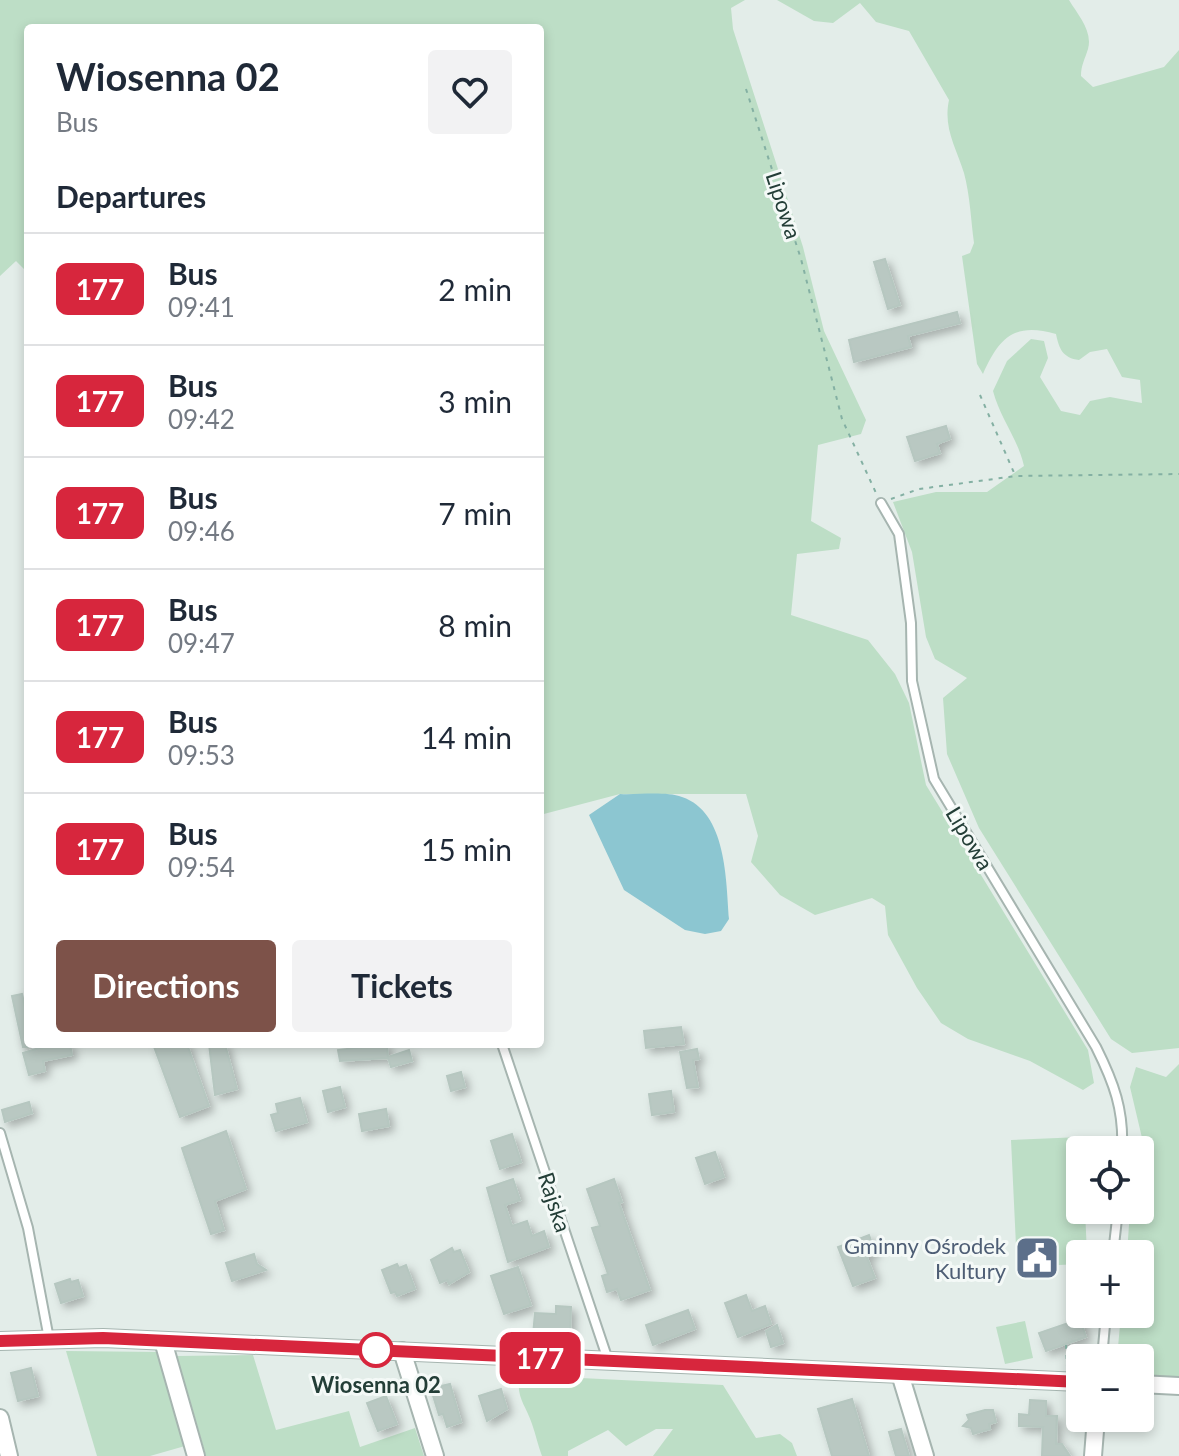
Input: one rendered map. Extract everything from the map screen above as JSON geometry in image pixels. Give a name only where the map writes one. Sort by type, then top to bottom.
[{"type":"street","points":[[0,1341],[163,1341],[900,1374],[1066,1377]]},
{"type":"street","points":[[163,1341],[196,1456]]},
{"type":"street","points":[[402,1351],[435,1456]]},
{"type":"street","points":[[900,1374],[925,1456]]},
{"type":"street","points":[[1154,1385],[1179,1386]]},
{"type":"street","points":[[0,1418],[9,1456]]},
{"type":"street","points":[[1093,1456],[1095,1432]]},
{"type":"lane","name":"Lipowa","points":[[881,503],[899,534],[902,549],[911,623],[912,681],[934,779],[1096,1047],[1117,1090],[1122,1136]]},
{"type":"lane","name":"Rajska","points":[[503,1048],[608,1360]]},
{"type":"lane","points":[[0,1133],[28,1228],[49,1339]]},
{"type":"path","name":"Lipowa","points":[[746,89],[801,259],[842,419],[881,503]]},
{"type":"path","points":[[980,395],[1016,476]]},
{"type":"path","points":[[881,503],[919,489],[1016,476],[1179,474]]},
{"type":"green space","points":[[0,0],[745,0],[731,8],[733,29],[803,247],[824,331],[866,420],[861,434],[818,445],[811,521],[841,538],[839,549],[797,554],[791,615],[868,640],[895,674],[909,703],[926,785],[1088,1050],[1094,1083],[1083,1090],[1030,1061],[968,1039],[941,1023],[917,988],[888,935],[885,906],[872,898],[815,915],[780,895],[751,862],[758,836],[746,794],[620,794],[544,814],[544,24],[24,24],[24,269],[16,261],[0,276]]},
{"type":"green space","points":[[777,0],[1069,0],[1084,23],[1088,36],[1081,76],[1093,87],[1164,67],[1179,50],[1179,1048],[1132,1053],[1111,1039],[979,828],[947,754],[943,698],[967,678],[935,659],[926,637],[912,552],[893,502],[936,492],[987,492],[1024,466],[993,391],[1007,361],[1031,339],[1044,341],[1048,358],[1040,377],[1061,411],[1080,415],[1090,401],[1110,397],[1142,403],[1140,380],[1122,377],[1107,349],[1090,352],[1079,360],[1074,359],[1063,352],[1056,334],[1029,330],[1002,342],[983,374],[977,364],[962,256],[970,253],[974,243],[968,190],[949,129],[949,100],[909,31],[876,22],[860,3],[833,23],[814,21]]},
{"type":"green space","points":[[1179,1064],[1179,1379],[1154,1378],[1154,1344],[1118,1344],[1120,1328],[1154,1328],[1154,1240],[1128,1240],[1129,1224],[1154,1224],[1154,1136],[1142,1136],[1130,1087],[1136,1067],[1166,1077]]},
{"type":"green space","points":[[1066,1138],[1066,1224],[1086,1224],[1086,1240],[1066,1240],[1066,1265],[1017,1267],[1011,1140]]},
{"type":"green space","points":[[1025,1321],[1033,1358],[1005,1364],[996,1327]]},
{"type":"green space","points":[[66,1351],[159,1352],[185,1446],[150,1456],[97,1456]]},
{"type":"green space","points":[[253,1355],[276,1430],[349,1411],[360,1447],[415,1428],[424,1456],[206,1456],[177,1356]]},
{"type":"green space","points":[[520,1375],[723,1385],[756,1438],[780,1434],[792,1443],[797,1456],[653,1456],[673,1429],[656,1429],[626,1446],[608,1430],[568,1451],[568,1456],[542,1456],[520,1395]]},
{"type":"water","points":[[620,794],[675,795],[697,805],[708,817],[716,832],[725,868],[729,919],[721,931],[705,934],[685,930],[624,890],[589,815]]},
{"type":"building","points":[[885,259],[900,305],[888,309],[874,262]]},
{"type":"building","points":[[957,312],[960,323],[908,336],[911,347],[854,362],[849,340]]},
{"type":"building","points":[[946,426],[950,439],[937,444],[940,453],[915,461],[907,437]]},
{"type":"building","points":[[22,994],[24,1047],[23,1047],[12,996]]},
{"type":"building","points":[[681,1027],[684,1044],[646,1048],[644,1031]]},
{"type":"building","points":[[39,1048],[71,1048],[72,1055],[43,1061],[45,1071],[29,1075],[23,1053]]},
{"type":"building","points":[[154,1048],[188,1048],[209,1106],[180,1117]]},
{"type":"building","points":[[209,1048],[226,1048],[237,1089],[215,1095]]},
{"type":"building","points":[[387,1048],[388,1057],[409,1050],[412,1061],[391,1067],[388,1058],[340,1061],[338,1050]]},
{"type":"building","points":[[697,1049],[699,1059],[693,1060],[698,1087],[687,1088],[680,1052]]},
{"type":"building","points":[[461,1072],[465,1087],[451,1091],[447,1076]]},
{"type":"building","points":[[340,1087],[345,1107],[328,1112],[323,1091]]},
{"type":"building","points":[[671,1091],[674,1112],[652,1115],[649,1094]]},
{"type":"building","points":[[300,1098],[307,1122],[276,1131],[271,1115],[278,1113],[276,1104]]},
{"type":"building","points":[[29,1102],[32,1113],[5,1122],[2,1110]]},
{"type":"building","points":[[386,1109],[389,1126],[362,1131],[359,1114]]},
{"type":"building","points":[[226,1131],[246,1189],[215,1201],[224,1230],[211,1234],[182,1148]]},
{"type":"building","points":[[512,1134],[521,1162],[500,1169],[491,1141]]},
{"type":"building","points":[[715,1152],[724,1177],[705,1184],[696,1158]]},
{"type":"building","points":[[513,1179],[520,1200],[505,1205],[512,1226],[527,1221],[532,1236],[544,1231],[549,1247],[508,1262],[487,1188]]},
{"type":"building","points":[[614,1179],[622,1202],[619,1203],[650,1290],[621,1300],[617,1289],[607,1292],[602,1276],[608,1274],[592,1228],[600,1226],[587,1189]]},
{"type":"building","points":[[869,1235],[875,1252],[866,1255],[875,1278],[853,1286],[838,1247]]},
{"type":"building","points":[[452,1248],[454,1252],[460,1250],[469,1272],[449,1284],[447,1280],[440,1283],[431,1260]]},
{"type":"building","points":[[254,1254],[257,1264],[266,1270],[232,1281],[226,1263]]},
{"type":"building","points":[[397,1264],[399,1268],[406,1265],[415,1289],[397,1296],[395,1292],[391,1293],[382,1270]]},
{"type":"building","points":[[518,1267],[531,1305],[504,1314],[491,1276]]},
{"type":"building","points":[[70,1279],[71,1282],[78,1280],[83,1296],[61,1303],[55,1284]]},
{"type":"building","points":[[746,1295],[752,1311],[765,1306],[771,1324],[738,1337],[725,1303]]},
{"type":"building","points":[[556,1306],[571,1307],[570,1335],[533,1335],[535,1313],[556,1314]]},
{"type":"building","points":[[688,1310],[695,1329],[653,1345],[646,1325]]},
{"type":"building","points":[[1066,1324],[1066,1328],[1083,1328],[1086,1337],[1046,1351],[1039,1333]]},
{"type":"building","points":[[777,1325],[783,1343],[771,1347],[766,1331]]},
{"type":"building","points":[[31,1368],[38,1396],[18,1401],[11,1373]]},
{"type":"building","points":[[440,1383],[441,1386],[450,1384],[461,1422],[447,1427],[443,1414],[439,1415],[430,1386]]},
{"type":"building","points":[[501,1389],[507,1409],[487,1421],[479,1396]]},
{"type":"building","points":[[386,1396],[397,1424],[378,1431],[367,1403]]},
{"type":"building","points":[[852,1399],[869,1456],[832,1456],[818,1409]]},
{"type":"building","points":[[1030,1400],[1046,1401],[1046,1416],[1057,1416],[1056,1444],[1062,1444],[1070,1456],[1042,1456],[1043,1427],[1019,1426],[1019,1414],[1029,1415]]},
{"type":"building","points":[[993,1410],[996,1422],[989,1424],[990,1429],[973,1434],[971,1428],[963,1426],[969,1420],[967,1415]]},
{"type":"building","points":[[901,1429],[909,1456],[896,1456],[889,1432]]},
{"type":"bus line","name":"177","points":[[0,1341],[103,1338],[1066,1381]]},
{"type":"place","name":"Gminny Ośrodek Kultury","points":[[1037,1258]]},
{"type":"place","name":"Wiosenna 02","points":[[376,1350]]}]
